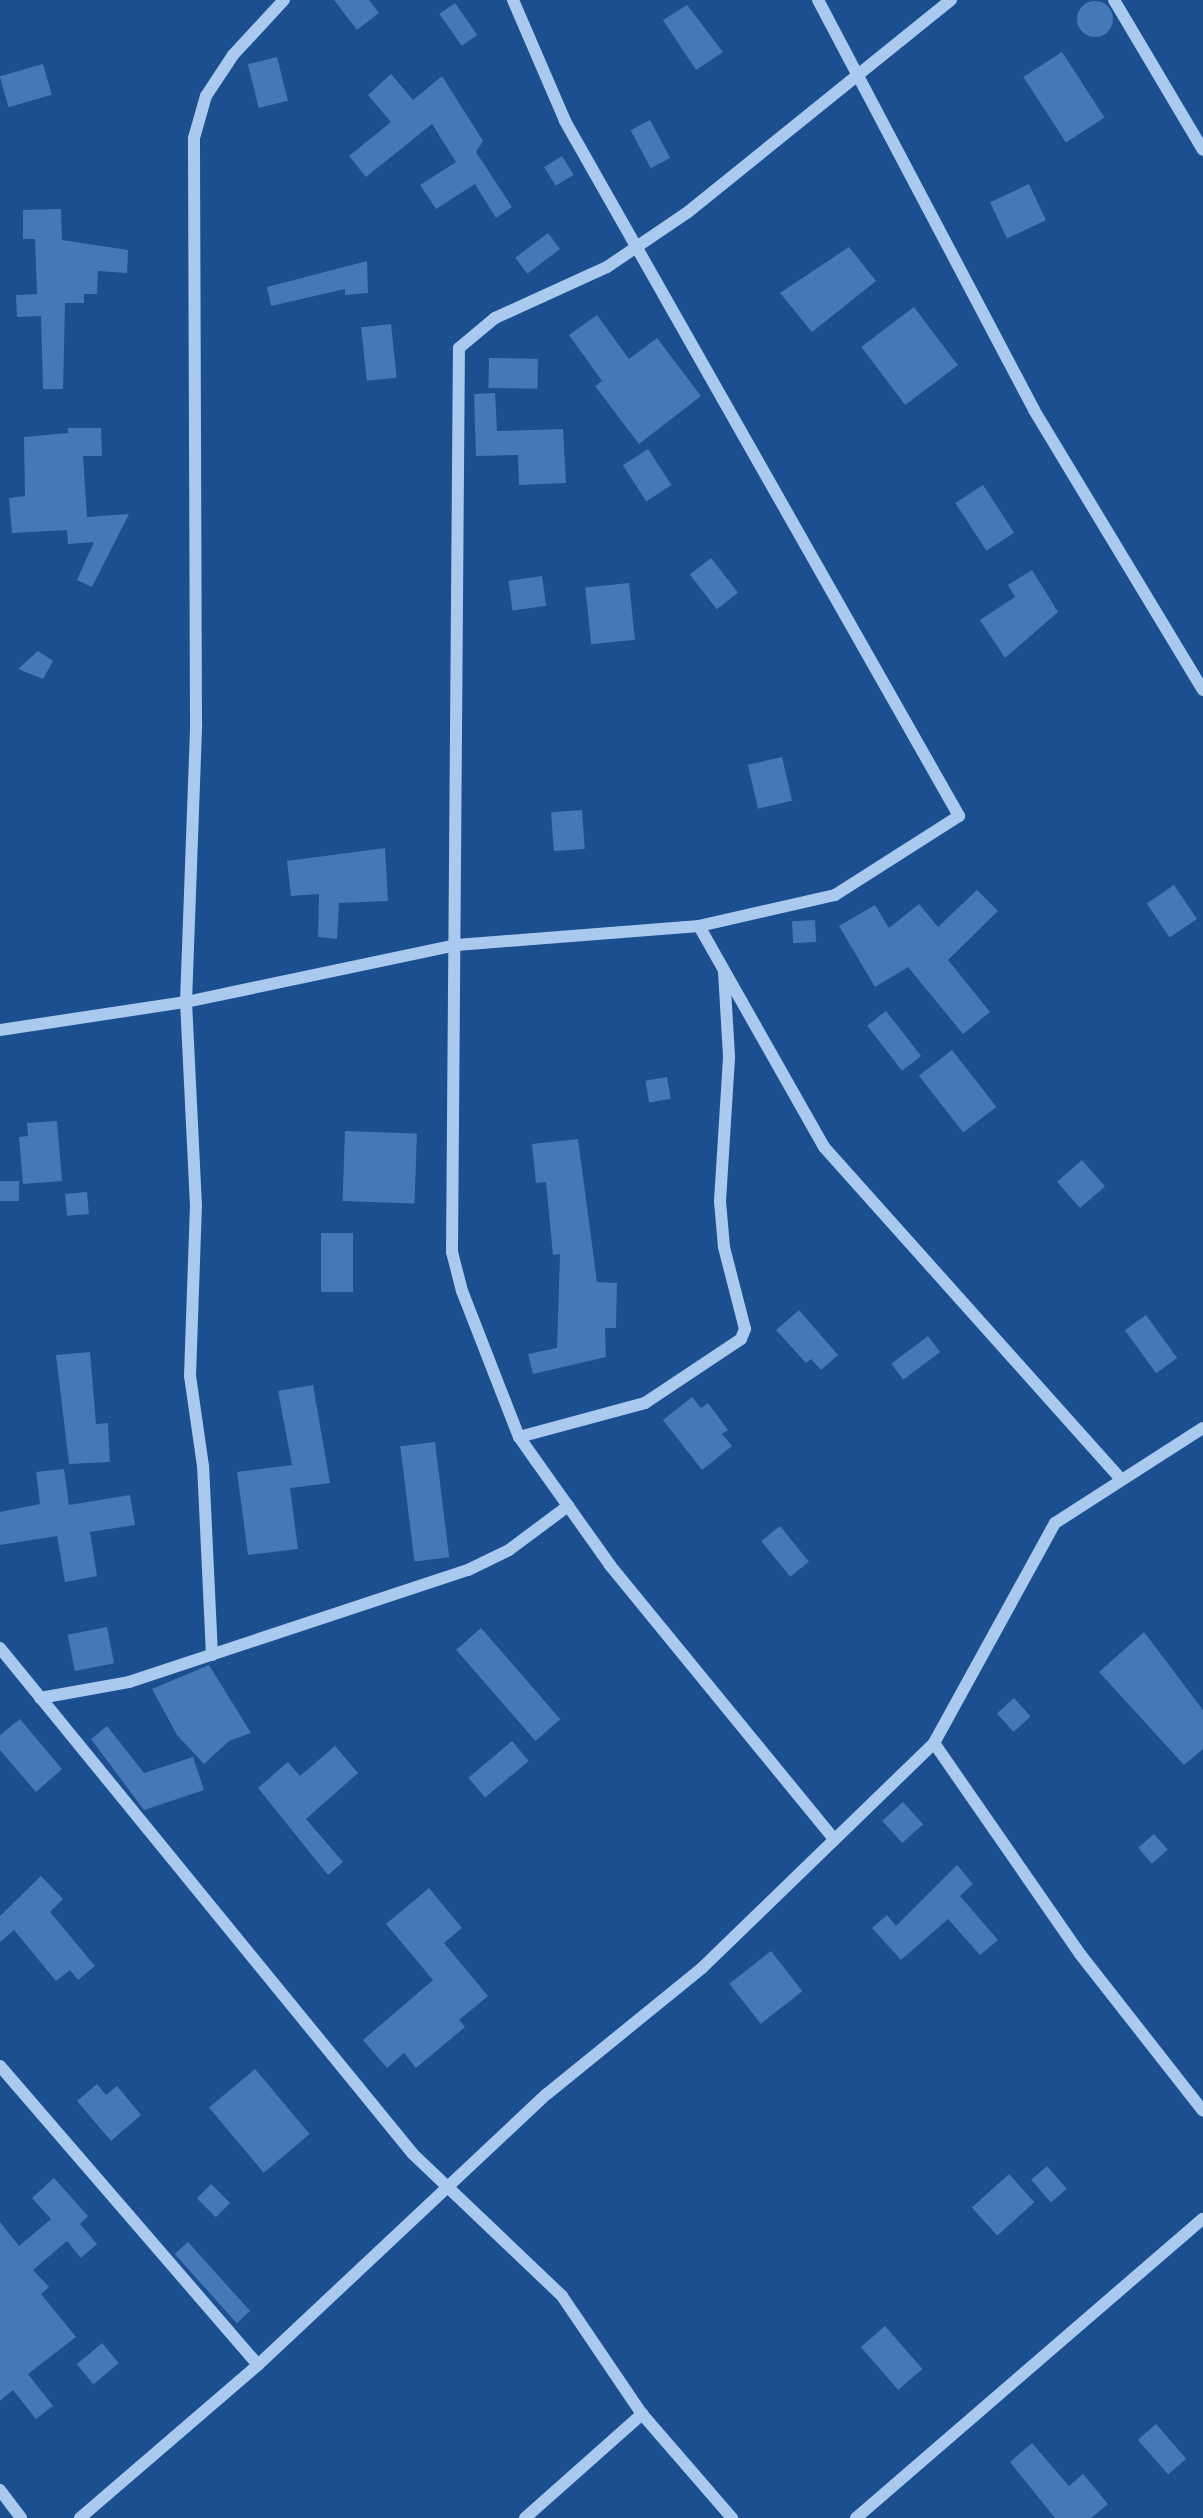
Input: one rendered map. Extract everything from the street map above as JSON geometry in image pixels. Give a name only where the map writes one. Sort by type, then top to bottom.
[{"type":"street","points":[[212,1655],[203,1466],[190,1376],[196,1206],[186,1002],[196,724],[194,138],[206,96],[233,55],[284,0]]},
{"type":"street","points":[[0,1030],[186,1002],[457,945],[699,926],[835,895],[959,816],[565,121],[513,0]]},
{"type":"street","points":[[818,0],[1034,410],[1203,690]]},
{"type":"street","points":[[834,1839],[568,1506],[519,1437],[453,1252],[457,945],[453,608],[459,348],[495,317],[607,267],[634,246],[688,212],[951,0]]},
{"type":"street","points":[[1114,0],[1203,150]]},
{"type":"street","points":[[699,926],[824,1147],[1120,1478]]},
{"type":"street","points":[[519,1437],[645,1403],[741,1339],[745,1329],[724,1247],[720,1201],[729,1056],[724,967]]},
{"type":"street","points":[[80,2518],[258,2365],[448,2192],[547,2094],[702,1968],[934,1743],[1055,1523],[1120,1478],[1203,1428]]},
{"type":"street","points":[[40,1698],[129,1682],[468,1570],[509,1550],[568,1506]]},
{"type":"street","points":[[0,1647],[448,2192],[562,2296],[642,2414],[732,2518]]},
{"type":"street","points":[[934,1743],[1080,1954],[1203,2111]]},
{"type":"street","points":[[0,2067],[258,2365]]},
{"type":"street","points":[[856,2518],[1203,2219]]},
{"type":"street","points":[[525,2518],[642,2414]]},
{"type":"street","points":[[0,2490],[20,2518]]},
{"type":"building","points":[[334,0],[369,0],[379,13],[357,30]]},
{"type":"building","points":[[1095,1],[1108,6],[1113,19],[1108,32],[1095,37],[1082,32],[1077,19],[1082,6]]},
{"type":"building","points":[[455,3],[477,35],[462,46],[439,14]]},
{"type":"building","points":[[687,5],[723,52],[696,70],[663,20]]},
{"type":"building","points":[[1062,52],[1104,117],[1066,142],[1023,77]]},
{"type":"building","points":[[277,57],[288,101],[259,108],[248,64]]},
{"type":"building","points":[[43,64],[52,95],[9,107],[0,76]]},
{"type":"building","points":[[391,74],[413,100],[442,76],[483,141],[476,152],[512,207],[496,218],[475,184],[436,209],[420,185],[456,162],[432,124],[366,177],[349,156],[391,122],[368,95]]},
{"type":"building","points":[[650,120],[670,158],[651,168],[631,130]]},
{"type":"building","points":[[562,156],[574,175],[556,186],[544,167]]},
{"type":"building","points":[[1029,184],[1046,220],[1007,238],[990,202]]},
{"type":"building","points":[[61,209],[62,240],[128,250],[127,273],[98,271],[97,294],[84,294],[84,303],[65,303],[63,389],[43,389],[41,316],[17,317],[16,295],[37,294],[35,239],[23,239],[23,210]]},
{"type":"building","points":[[548,233],[560,249],[527,274],[515,258]]},
{"type":"building","points":[[849,247],[876,281],[812,332],[780,293]]},
{"type":"building","points":[[367,261],[368,293],[345,295],[345,289],[271,306],[267,287]]},
{"type":"building","points":[[914,307],[958,365],[905,405],[861,347]]},
{"type":"building","points":[[597,315],[629,359],[657,338],[701,396],[639,444],[595,386],[602,381],[569,335]]},
{"type":"building","points":[[391,324],[397,378],[367,381],[361,327]]},
{"type":"building","points":[[489,358],[538,359],[537,389],[488,388]]},
{"type":"building","points":[[495,393],[497,431],[563,429],[566,483],[519,485],[518,455],[476,456],[474,394]]},
{"type":"building","points":[[68,428],[101,428],[102,456],[83,456],[87,517],[129,514],[92,587],[77,580],[94,542],[68,544],[67,530],[12,533],[9,498],[25,496],[24,437],[68,433]]},
{"type":"building","points":[[648,449],[671,485],[646,501],[623,465]]},
{"type":"building","points":[[983,485],[1014,533],[986,551],[955,503]]},
{"type":"building","points":[[711,558],[738,593],[717,609],[690,575]]},
{"type":"building","points":[[1032,570],[1058,612],[1005,658],[980,620],[1015,597],[1008,585]]},
{"type":"building","points":[[542,576],[546,606],[513,610],[508,581]]},
{"type":"building","points":[[629,583],[635,640],[591,644],[585,588]]},
{"type":"building","points":[[38,651],[53,661],[43,679],[18,669]]},
{"type":"building","points":[[782,757],[792,801],[758,809],[748,765]]},
{"type":"building","points":[[582,810],[585,849],[554,851],[551,812]]},
{"type":"building","points":[[385,848],[388,901],[339,903],[337,939],[318,937],[319,894],[291,896],[287,861]]},
{"type":"building","points":[[1174,885],[1197,919],[1170,937],[1147,903]]},
{"type":"building","points":[[977,890],[998,911],[948,960],[990,1012],[963,1034],[908,967],[875,987],[839,926],[875,905],[889,928],[919,904],[938,927]]},
{"type":"building","points":[[815,920],[816,942],[793,943],[792,921]]},
{"type":"building","points":[[886,1011],[921,1056],[902,1071],[867,1026]]},
{"type":"building","points":[[952,1050],[996,1107],[963,1133],[919,1076]]},
{"type":"building","points":[[667,1077],[671,1099],[649,1102],[645,1081]]},
{"type":"building","points":[[57,1121],[62,1181],[23,1184],[19,1137],[28,1136],[27,1123]]},
{"type":"building","points":[[345,1131],[417,1134],[415,1203],[343,1201]]},
{"type":"building","points":[[578,1139],[597,1282],[617,1283],[616,1328],[605,1328],[606,1357],[533,1374],[528,1354],[557,1348],[560,1254],[553,1255],[546,1182],[536,1183],[532,1144]]},
{"type":"building","points":[[1082,1160],[1105,1186],[1080,1208],[1057,1182]]},
{"type":"building","points":[[0,1181],[19,1181],[19,1201],[0,1201]]},
{"type":"building","points":[[87,1192],[89,1214],[67,1216],[65,1194]]},
{"type":"building","points":[[321,1233],[353,1233],[353,1292],[321,1292]]},
{"type":"building","points":[[799,1310],[838,1355],[821,1370],[811,1359],[806,1363],[776,1330]]},
{"type":"building","points":[[1146,1315],[1177,1358],[1156,1373],[1125,1330]]},
{"type":"building","points":[[928,1336],[940,1352],[903,1380],[891,1364]]},
{"type":"building","points":[[90,1352],[96,1424],[108,1423],[110,1462],[69,1464],[56,1355]]},
{"type":"building","points":[[313,1385],[330,1483],[290,1488],[298,1549],[248,1555],[237,1472],[292,1465],[278,1391]]},
{"type":"building","points":[[692,1397],[701,1408],[708,1403],[728,1430],[722,1434],[732,1446],[702,1470],[663,1420]]},
{"type":"building","points":[[435,1442],[449,1557],[414,1561],[400,1446]]},
{"type":"building","points":[[64,1469],[69,1505],[130,1495],[135,1525],[90,1532],[97,1576],[65,1582],[57,1536],[0,1545],[0,1512],[40,1504],[36,1472]]},
{"type":"building","points":[[780,1526],[809,1562],[790,1577],[761,1541]]},
{"type":"building","points":[[107,1627],[114,1663],[75,1671],[68,1635]]},
{"type":"building","points":[[481,1628],[560,1719],[535,1741],[456,1650]]},
{"type":"building","points":[[1144,1632],[1203,1710],[1203,1749],[1184,1765],[1099,1672]]},
{"type":"building","points":[[209,1665],[251,1733],[229,1741],[204,1764],[177,1735],[152,1689]]},
{"type":"building","points":[[1014,1698],[1031,1717],[1014,1732],[997,1713]]},
{"type":"building","points":[[20,1719],[62,1769],[36,1792],[0,1750],[0,1735]]},
{"type":"building","points":[[107,1726],[144,1773],[193,1757],[204,1790],[144,1810],[91,1739]]},
{"type":"building","points":[[512,1741],[529,1761],[485,1798],[468,1778]]},
{"type":"building","points":[[335,1746],[358,1773],[306,1819],[343,1862],[328,1875],[258,1788],[288,1762],[300,1776]]},
{"type":"building","points":[[903,1802],[923,1824],[902,1843],[882,1821]]},
{"type":"building","points":[[1154,1834],[1168,1850],[1152,1864],[1138,1848]]},
{"type":"building","points":[[957,1865],[973,1884],[960,1896],[998,1940],[980,1955],[948,1919],[901,1960],[872,1928],[887,1915],[896,1926]]},
{"type":"building","points":[[41,1876],[63,1899],[50,1912],[95,1966],[78,1980],[70,1970],[56,1981],[14,1930],[0,1942],[0,1916]]},
{"type":"building","points":[[429,1888],[462,1928],[444,1943],[488,1996],[459,2020],[465,2027],[416,2068],[404,2053],[387,2068],[363,2040],[433,1980],[386,1924]]},
{"type":"building","points":[[771,1951],[802,1991],[761,2024],[729,1984]]},
{"type":"building","points":[[255,2069],[310,2134],[264,2173],[209,2108]]},
{"type":"building","points":[[97,2084],[106,2095],[117,2086],[141,2115],[111,2141],[77,2101]]},
{"type":"building","points":[[1047,2166],[1067,2189],[1051,2202],[1031,2180]]},
{"type":"building","points":[[1009,2174],[1034,2202],[997,2236],[972,2207]]},
{"type":"building","points":[[54,2178],[88,2216],[80,2224],[97,2244],[81,2258],[67,2241],[33,2270],[49,2287],[41,2294],[76,2337],[28,2374],[53,2406],[36,2419],[13,2390],[0,2401],[0,2222],[19,2246],[51,2219],[32,2198]]},
{"type":"building","points":[[211,2184],[230,2203],[216,2217],[197,2198]]},
{"type":"building","points":[[188,2242],[250,2311],[237,2323],[175,2254]]},
{"type":"building","points":[[885,2326],[922,2369],[898,2390],[861,2347]]},
{"type":"building","points":[[102,2343],[119,2363],[93,2384],[77,2364]]},
{"type":"building","points":[[1156,2424],[1186,2459],[1168,2474],[1138,2440]]},
{"type":"building","points":[[1032,2443],[1069,2486],[1083,2474],[1108,2504],[1091,2518],[1055,2518],[1010,2462]]}]
